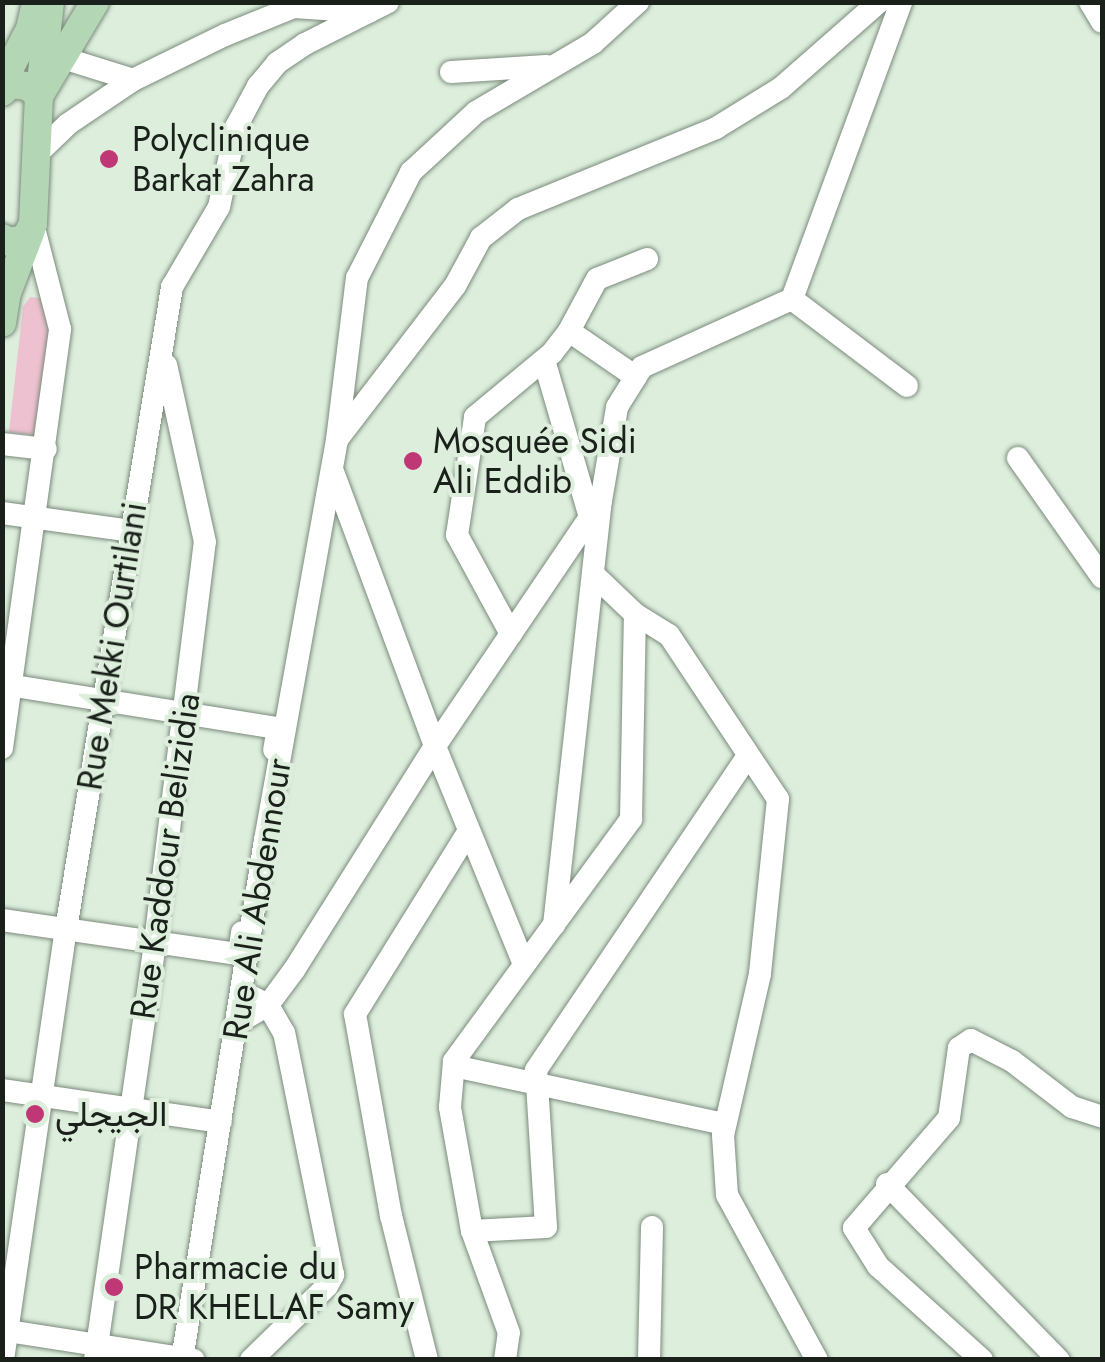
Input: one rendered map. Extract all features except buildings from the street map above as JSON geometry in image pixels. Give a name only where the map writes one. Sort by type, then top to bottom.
[{"type":"main road","points":[[5,86],[30,28],[36,2]]},
{"type":"main road","points":[[50,2],[56,52]]},
{"type":"main road","points":[[2,322],[7,293],[32,227],[39,96],[56,52],[95,2]]},
{"type":"main road","points":[[5,86],[56,52]]},
{"type":"main road","points":[[5,86],[28,86],[39,96]]},
{"type":"main road","points":[[2,238],[17,243],[32,227]]},
{"type":"street","name":"Rue Ali Abdennour","points":[[186,1359],[267,831],[337,440],[357,278],[412,172],[476,112],[594,43],[638,2]]},
{"type":"street","points":[[337,440],[455,286],[481,238],[518,209],[716,128],[780,88],[879,2]]},
{"type":"street","points":[[554,925],[593,574],[596,509],[618,407],[642,367],[792,299],[901,2]]},
{"type":"street","points":[[1090,2],[1102,22]]},
{"type":"street","points":[[38,152],[68,124],[133,80],[294,8],[379,6]]},
{"type":"street","name":"Rue Mekki Ourtilani","points":[[3,1360],[102,700],[164,355],[172,288],[218,207],[245,107],[277,63],[379,6]]},
{"type":"street","points":[[56,52],[133,80]]},
{"type":"street","points":[[450,72],[558,65]]},
{"type":"street","points":[[2,748],[60,329],[32,227]]},
{"type":"street","points":[[511,634],[457,534],[475,417],[544,360],[569,331],[596,279],[647,259]]},
{"type":"street","points":[[792,299],[907,386]]},
{"type":"street","points":[[569,331],[636,376]]},
{"type":"street","name":"Rue Kaddour Belizidia","points":[[96,1351],[155,942],[205,542],[164,355]]},
{"type":"street","points":[[544,360],[596,509]]},
{"type":"street","points":[[2,444],[46,449]]},
{"type":"street","points":[[1018,458],[1102,577]]},
{"type":"street","points":[[332,469],[467,834],[522,962]]},
{"type":"street","points":[[237,1023],[268,1005],[336,910],[435,746],[596,509]]},
{"type":"street","points":[[2,514],[131,532]]},
{"type":"street","points":[[593,574],[634,614],[670,634],[778,799],[760,974],[724,1124],[727,1196],[817,1360]]},
{"type":"street","points":[[505,1360],[509,1333],[472,1231],[450,1107],[454,1066],[522,962],[632,819],[634,614]]},
{"type":"street","points":[[2,920],[238,954],[256,848],[267,831],[262,811],[278,728],[8,685]]},
{"type":"street","points":[[472,1231],[546,1227],[536,1070],[748,756]]},
{"type":"street","points":[[426,1360],[391,1216],[355,1014],[467,834]]},
{"type":"street","points":[[242,992],[268,1005],[284,1033],[333,1275],[327,1286],[251,1360]]},
{"type":"street","points":[[982,1360],[878,1266],[854,1228],[887,1184],[949,1118],[959,1048],[971,1040],[1012,1062],[1072,1107],[1102,1116]]},
{"type":"street","points":[[454,1066],[724,1124]]},
{"type":"street","points":[[2,1090],[221,1122]]},
{"type":"street","points":[[887,1184],[1059,1360]]},
{"type":"street","points":[[649,1360],[652,1227]]},
{"type":"street","points":[[5,1330],[96,1351],[186,1359]]},
{"type":"shaded area","points":[[30,297],[47,299],[56,327],[42,436],[9,432],[23,307]]},
{"type":"place","name":"Polyclinique Barkat Zahra","points":[[109,159]]},
{"type":"place","name":"Mosquée Sidi Ali Eddib","points":[[413,461]]},
{"type":"place","name":"الجيجلي","points":[[35,1114]]},
{"type":"place","name":"Pharmacie du DR KHELLAF Samy","points":[[114,1287]]}]
